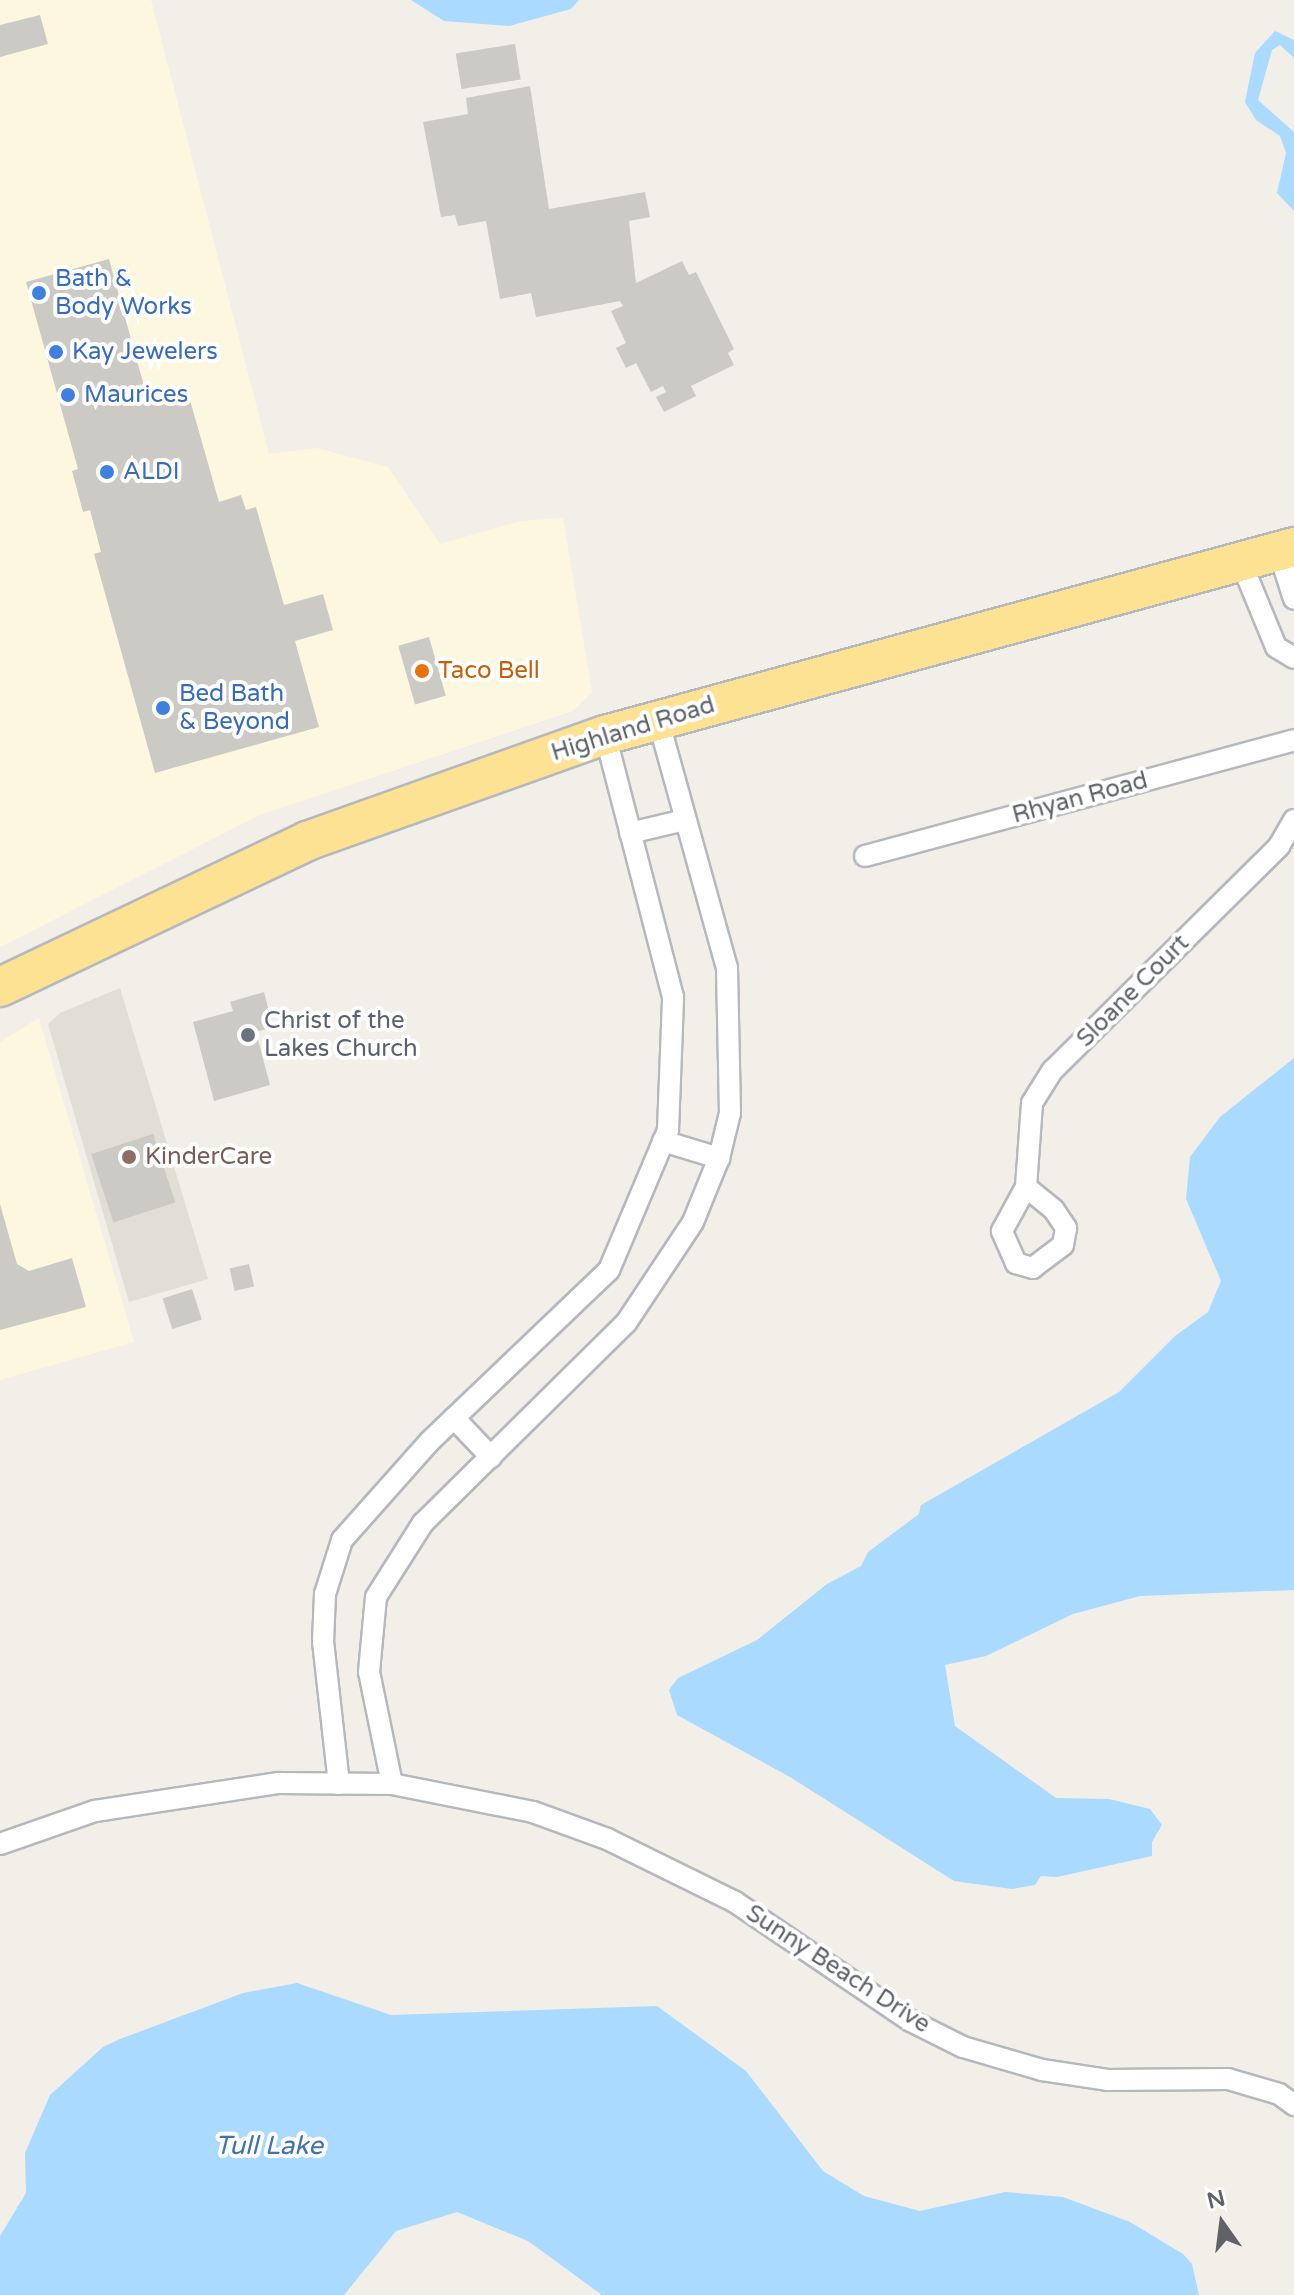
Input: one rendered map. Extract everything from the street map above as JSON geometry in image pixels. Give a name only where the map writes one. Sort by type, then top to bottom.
[{"type":"highway","name":"Highland Road","points":[[0,987],[307,841],[605,735],[905,651],[992,634],[1286,550]]},
{"type":"street","points":[[1286,550],[1294,599]]},
{"type":"street","points":[[1241,562],[1276,647],[1294,658]]},
{"type":"street","points":[[392,1784],[369,1672],[376,1597],[423,1523],[626,1323],[693,1222],[719,1158],[730,1113],[727,968],[658,719]]},
{"type":"street","points":[[339,1784],[323,1642],[325,1594],[342,1540],[454,1418],[609,1270],[663,1141],[673,997],[605,735]]},
{"type":"street","name":"Rhyan Road","points":[[865,856],[1294,740]]},
{"type":"street","points":[[630,833],[685,820]]},
{"type":"street","name":"Sloane Court","points":[[1026,1187],[1032,1103],[1052,1071],[1279,846],[1294,820]]},
{"type":"street","points":[[663,1141],[719,1158]]},
{"type":"street","points":[[454,1418],[491,1457]]},
{"type":"street","name":"Sunny Beach Drive","points":[[0,1844],[82,1815],[160,1798],[279,1783],[392,1784],[533,1812],[620,1845],[735,1902],[864,1991],[963,2047],[1042,2070],[1107,2080],[1228,2079],[1279,2094],[1294,2105]]},
{"type":"shaded area","points":[[0,0],[151,0],[269,454],[317,448],[388,467],[440,544],[521,521],[563,518],[592,692],[573,711],[260,815],[0,947]]},
{"type":"shaded area","name":"KinderCare","points":[[120,988],[208,1279],[129,1302],[48,1024],[60,1013]]},
{"type":"shaded area","points":[[39,1018],[134,1342],[0,1380],[0,1042]]},
{"type":"water","points":[[411,0],[579,0],[571,9],[509,26],[444,21]]},
{"type":"water","points":[[1275,31],[1294,40],[1294,58],[1280,45],[1272,50],[1258,100],[1294,132],[1294,211],[1277,193],[1286,153],[1280,136],[1256,120],[1245,102],[1255,53]]},
{"type":"water","points":[[1294,1058],[1294,1590],[1140,1596],[1073,1614],[986,1656],[945,1665],[955,1726],[1056,1798],[1109,1799],[1150,1809],[1162,1825],[1152,1842],[1152,1856],[1057,1877],[1041,1876],[1035,1885],[1012,1889],[954,1881],[790,1777],[677,1715],[669,1690],[678,1678],[757,1640],[827,1584],[861,1566],[868,1552],[919,1514],[921,1505],[1119,1392],[1175,1336],[1208,1312],[1221,1281],[1186,1199],[1190,1157],[1220,1117]]},
{"type":"water","name":"Tull Lake","points":[[297,1983],[391,2015],[657,2006],[746,2071],[823,2171],[864,2196],[920,2211],[1005,2192],[1063,2197],[1130,2222],[1183,2254],[1192,2264],[1199,2295],[602,2295],[528,2241],[457,2212],[396,2231],[344,2295],[0,2295],[0,2236],[26,2193],[25,2153],[50,2095],[103,2047],[120,2039],[243,1993]]},
{"type":"building","points":[[40,15],[48,44],[0,57],[0,25]]},
{"type":"building","points":[[515,44],[521,80],[461,89],[456,53]]},
{"type":"building","points":[[530,86],[549,209],[645,192],[650,217],[629,221],[636,283],[682,261],[689,275],[696,272],[734,349],[728,353],[734,365],[691,386],[696,396],[664,412],[656,397],[666,392],[663,386],[651,392],[636,363],[626,368],[616,348],[626,343],[611,311],[623,306],[620,301],[536,317],[531,293],[500,299],[486,221],[458,226],[455,215],[441,217],[423,122],[468,114],[466,98]]},
{"type":"building","points":[[109,259],[149,404],[188,393],[219,502],[241,495],[246,510],[256,507],[284,605],[323,594],[333,630],[295,641],[319,727],[155,773],[94,554],[101,552],[90,510],[83,512],[72,471],[78,469],[26,282]]},
{"type":"building","name":"Taco Bell","points":[[429,637],[446,696],[415,704],[398,646]]},
{"type":"building","points":[[264,992],[273,1027],[256,1032],[270,1085],[214,1101],[193,1022],[233,1011],[230,1002]]},
{"type":"building","points":[[153,1134],[175,1202],[113,1223],[91,1154]]},
{"type":"building","points":[[0,1204],[17,1264],[29,1271],[72,1258],[86,1307],[0,1330]]},
{"type":"building","points":[[249,1264],[254,1286],[235,1291],[230,1268]]},
{"type":"building","points":[[192,1289],[202,1319],[172,1329],[163,1299]]},
{"type":"place","name":"Bath & Body Works","points":[[39,293]]},
{"type":"place","name":"Kay Jewelers","points":[[56,352]]},
{"type":"place","name":"Maurices","points":[[68,395]]},
{"type":"place","name":"ALDI","points":[[107,472]]},
{"type":"place","name":"Taco Bell","points":[[422,671]]},
{"type":"place","name":"Bed Bath & Beyond","points":[[163,708]]},
{"type":"place","name":"Christ of the Lakes Church","points":[[248,1035]]},
{"type":"place","name":"KinderCare","points":[[129,1157]]}]
